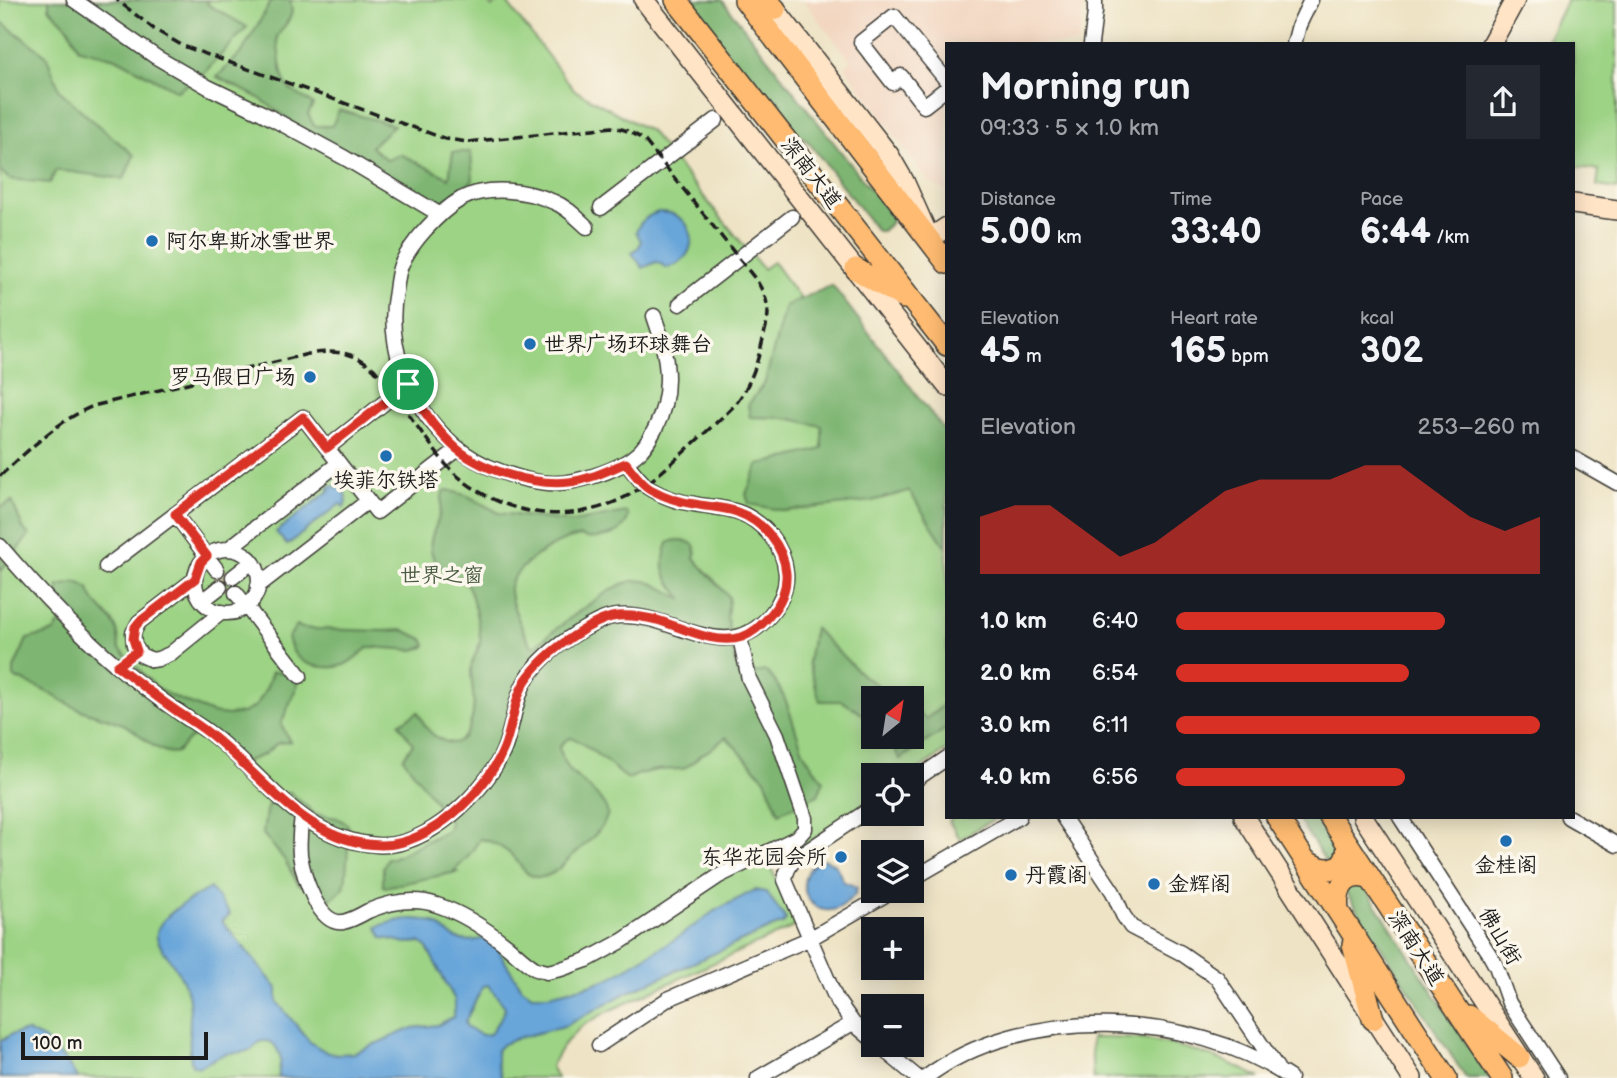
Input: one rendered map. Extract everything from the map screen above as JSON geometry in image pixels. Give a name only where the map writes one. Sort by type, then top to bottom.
[{"type":"main road","points":[[644,0],[945,383]]},
{"type":"main road","name":"深南大道","points":[[676,0],[945,342]]},
{"type":"main road","points":[[745,0],[938,245]]},
{"type":"main road","points":[[1491,42],[1515,0]]},
{"type":"main road","points":[[770,3],[889,155],[938,245]]},
{"type":"main road","points":[[1575,204],[1617,210]]},
{"type":"main road","points":[[856,269],[915,304]]},
{"type":"main road","points":[[1245,819],[1373,1018],[1404,1075]]},
{"type":"main road","points":[[1278,819],[1446,1078]]},
{"type":"main road","name":"深南大道","points":[[1331,819],[1502,1078]]},
{"type":"main road","points":[[1364,819],[1534,1078]]},
{"type":"main road","points":[[1305,860],[1321,869],[1335,867],[1345,858],[1348,845]]},
{"type":"main road","points":[[1371,879],[1357,876],[1350,878],[1337,895],[1373,1018]]},
{"type":"main road","points":[[1452,1003],[1519,1057]]},
{"type":"street","points":[[74,0],[156,57],[345,158],[439,214]]},
{"type":"street","points":[[1091,42],[1095,0]]},
{"type":"street","points":[[1295,42],[1311,0]]},
{"type":"street","points":[[945,79],[894,16],[861,42],[893,83],[901,76],[924,106],[945,90]]},
{"type":"street","points":[[601,208],[716,120]]},
{"type":"street","points":[[587,227],[569,210],[555,202],[527,193],[485,192],[463,198],[439,214],[417,239],[401,266],[394,302],[394,330],[398,355],[408,384],[437,428],[458,449],[478,461],[502,472],[545,483],[570,482],[626,463],[640,453],[650,439],[666,398],[666,355],[654,316]]},
{"type":"street","points":[[680,304],[792,217]]},
{"type":"street","points":[[327,448],[408,384]]},
{"type":"street","points":[[106,567],[303,417],[376,512],[458,449]]},
{"type":"street","points":[[1575,459],[1617,482]]},
{"type":"street","points":[[228,549],[339,463]]},
{"type":"street","points":[[0,547],[63,615],[117,666],[208,732],[302,817],[318,828],[354,842],[399,844],[426,833],[463,806],[480,788],[503,751],[528,676],[562,644],[593,624],[615,616],[635,616],[705,636],[740,638],[755,630],[775,609],[786,584],[785,569],[778,546],[767,532],[737,512],[693,504],[649,489],[626,463]]},
{"type":"street","points":[[258,586],[368,501]]},
{"type":"street","points":[[175,514],[217,570]]},
{"type":"street","points":[[228,549],[245,555],[252,562],[258,577],[258,586],[256,594],[246,606],[238,611],[222,612],[202,601],[195,579],[201,562],[207,556],[228,549]]},
{"type":"street","points":[[233,577],[252,562]]},
{"type":"street","points":[[195,579],[139,622],[133,633],[137,651],[152,660],[164,657],[222,612]]},
{"type":"street","points":[[202,601],[220,587]]},
{"type":"street","points":[[236,593],[300,676]]},
{"type":"street","points":[[302,817],[300,842],[303,866],[318,907],[333,921],[342,922],[379,906],[419,901],[436,905],[469,920],[536,969],[547,972],[587,960],[622,941],[719,876],[798,837],[805,829],[805,818],[777,735],[749,679],[740,638]]},
{"type":"street","points":[[117,666],[137,651]]},
{"type":"street","points":[[924,774],[945,759]]},
{"type":"street","points":[[861,815],[795,859],[789,866],[785,880],[836,999],[861,1030]]},
{"type":"street","points":[[924,872],[1016,819]]},
{"type":"street","points":[[1064,819],[1112,892],[1131,927],[1181,953],[1217,978],[1285,1074]]},
{"type":"street","points":[[1572,819],[1617,845]]},
{"type":"street","name":"佛山街","points":[[1402,820],[1491,957],[1509,1003],[1558,1078]]},
{"type":"street","points":[[599,1045],[668,999],[811,937],[871,903]]},
{"type":"street","points":[[758,1078],[776,1072],[853,1023]]},
{"type":"street","points":[[925,1078],[964,1054],[1009,1036],[1041,1029],[1090,1026],[1147,1028],[1177,1033],[1233,1049],[1285,1074]]},
{"type":"street","points":[[893,1057],[918,1078]]},
{"type":"shaded area","points":[[803,0],[1084,1],[1078,42],[945,42],[945,190],[926,178],[845,67],[851,61]]},
{"type":"green space","name":"世界之窗","points":[[0,0],[486,0],[492,7],[505,0],[574,90],[650,131],[763,269],[773,262],[945,495],[945,751],[924,765],[924,763],[861,763],[861,807],[771,868],[798,925],[582,1026],[563,1045],[551,1066],[557,1078],[0,1078]]},
{"type":"green space","points":[[49,0],[209,0],[207,4],[247,27],[204,73],[177,91],[116,58],[79,49],[68,27],[49,8]]},
{"type":"green space","points":[[272,0],[290,0],[291,16],[277,37],[282,72],[289,88],[313,105],[308,114],[314,126],[332,126],[339,110],[394,125],[371,147],[387,160],[400,154],[449,178],[453,152],[471,152],[473,180],[438,205],[300,128],[259,98],[217,77],[242,52]]},
{"type":"green space","points":[[684,0],[722,0],[892,217],[892,222],[882,231],[877,231],[810,144],[765,101]]},
{"type":"green space","points":[[1567,0],[1617,0],[1617,189],[1597,186],[1599,170],[1575,166],[1575,42],[1546,42]]},
{"type":"green space","points":[[0,21],[46,55],[60,91],[134,155],[124,179],[56,170],[50,183],[9,179],[0,170]]},
{"type":"green space","points":[[832,285],[945,431],[945,546],[909,491],[872,501],[785,511],[749,504],[746,494],[758,465],[822,449],[822,426],[786,418],[750,417],[748,405],[765,382],[785,306]]},
{"type":"green space","points":[[448,490],[468,496],[499,513],[573,522],[626,512],[628,514],[622,529],[607,536],[580,536],[559,543],[538,555],[513,579],[510,593],[514,609],[533,647],[597,599],[623,584],[633,581],[646,582],[683,600],[665,574],[665,553],[668,543],[675,540],[694,545],[694,558],[729,597],[727,618],[738,675],[766,671],[780,689],[804,753],[824,781],[818,795],[779,813],[765,779],[726,737],[683,769],[657,770],[628,779],[583,744],[570,738],[559,748],[564,760],[571,772],[600,799],[607,816],[597,833],[556,871],[546,876],[533,876],[505,850],[480,839],[454,871],[457,872],[383,886],[383,868],[387,858],[393,858],[448,830],[450,822],[403,758],[413,744],[399,724],[418,712],[432,734],[451,743],[462,739],[470,725],[473,712],[471,668],[480,642],[474,603],[467,585],[438,564],[431,549],[443,492]]},
{"type":"green space","points":[[12,501],[23,528],[29,535],[0,572],[0,508]]},
{"type":"green space","points":[[77,582],[89,588],[94,599],[111,619],[118,632],[119,648],[155,686],[169,695],[212,713],[228,715],[243,713],[256,706],[272,672],[285,672],[297,678],[297,686],[281,724],[290,742],[278,743],[263,755],[234,766],[210,741],[198,736],[189,739],[176,752],[167,752],[127,726],[81,710],[14,677],[14,668],[27,639],[54,632],[67,612],[58,586]]},
{"type":"green space","points":[[297,625],[317,629],[403,630],[423,639],[426,645],[414,650],[369,647],[346,664],[333,667],[311,665],[298,658],[288,638]]},
{"type":"green space","points":[[814,628],[862,675],[878,686],[861,686],[861,713],[842,701],[820,701],[808,662]]},
{"type":"green space","points":[[945,704],[945,729],[924,743],[924,718],[926,719]]},
{"type":"green space","points":[[894,749],[915,749],[900,759]]},
{"type":"green space","points":[[290,792],[315,814],[337,818],[347,824],[349,829],[344,887],[331,899],[298,884],[284,859],[263,834],[269,803]]},
{"type":"green space","points":[[952,819],[994,819],[960,839],[949,821]]},
{"type":"green space","points":[[1298,819],[1320,819],[1489,1078],[1466,1078]]},
{"type":"green space","points":[[1091,1038],[1137,1039],[1180,1047],[1234,1065],[1260,1078],[1093,1078]]},
{"type":"water","points":[[658,212],[681,219],[688,227],[690,247],[678,264],[665,268],[656,262],[643,268],[632,253],[641,241],[636,232],[644,219]]},
{"type":"water","points":[[332,486],[345,493],[344,507],[340,504],[287,545],[276,532]]},
{"type":"water","points":[[823,859],[835,865],[844,882],[857,888],[854,896],[836,909],[825,910],[815,906],[804,888],[805,878],[811,867]]},
{"type":"water","points":[[210,888],[230,914],[222,921],[277,988],[277,1002],[310,1042],[328,1053],[341,1054],[354,1053],[412,1028],[438,1025],[453,1017],[455,1000],[426,946],[419,942],[408,943],[382,938],[377,927],[390,922],[425,920],[459,940],[489,938],[497,946],[522,988],[532,995],[548,995],[610,978],[680,936],[714,911],[755,890],[766,892],[786,919],[783,924],[624,994],[565,1026],[503,1044],[497,1050],[497,1064],[502,1078],[279,1078],[280,1055],[268,1041],[260,1042],[245,1052],[222,1055],[199,1067],[192,1065],[188,994],[181,977],[157,938],[161,923],[168,916]],"holes":[[[488,985],[505,1007],[490,1034],[482,1035],[467,1028],[465,1022],[483,986]]]},
{"type":"water","points":[[27,1031],[44,1039],[78,1078],[0,1078],[0,1042],[10,1035]]},
{"type":"tunnel","points":[[217,570],[236,593]]},
{"type":"railway","points":[[0,476],[55,428],[93,406],[308,354],[335,352],[359,358],[374,369],[444,462],[472,487],[516,508],[540,513],[588,511],[611,503],[648,483],[735,405],[756,365],[768,319],[765,296],[757,281],[645,141],[625,130],[612,127],[468,142],[446,139],[183,46],[154,29],[117,0]]},
{"type":"place","name":"阿尔卑斯冰雪世界","points":[[152,241]]},
{"type":"place","name":"世界广场环球舞台","points":[[530,344]]},
{"type":"place","name":"罗马假日广场","points":[[310,377]]},
{"type":"place","name":"埃菲尔铁塔","points":[[386,456]]},
{"type":"place","name":"金桂阁","points":[[1506,841]]},
{"type":"place","name":"东华花园会所","points":[[841,857]]},
{"type":"place","name":"丹霞阁","points":[[1011,875]]},
{"type":"place","name":"金辉阁","points":[[1154,884]]},
{"type":"route","points":[[408,384],[437,428],[458,449],[502,472],[545,483],[570,482],[626,463],[649,489],[693,504],[737,512],[767,532],[778,546],[783,558],[786,584],[775,609],[766,620],[740,638],[705,636],[635,616],[615,616],[593,624],[571,637],[528,676],[503,751],[480,788],[463,806],[426,833],[399,844],[378,845],[354,842],[318,828],[302,817],[208,732],[117,666],[137,651],[133,633],[139,622],[195,579],[201,562],[207,556],[175,514],[303,417],[327,448],[408,384]]}]
